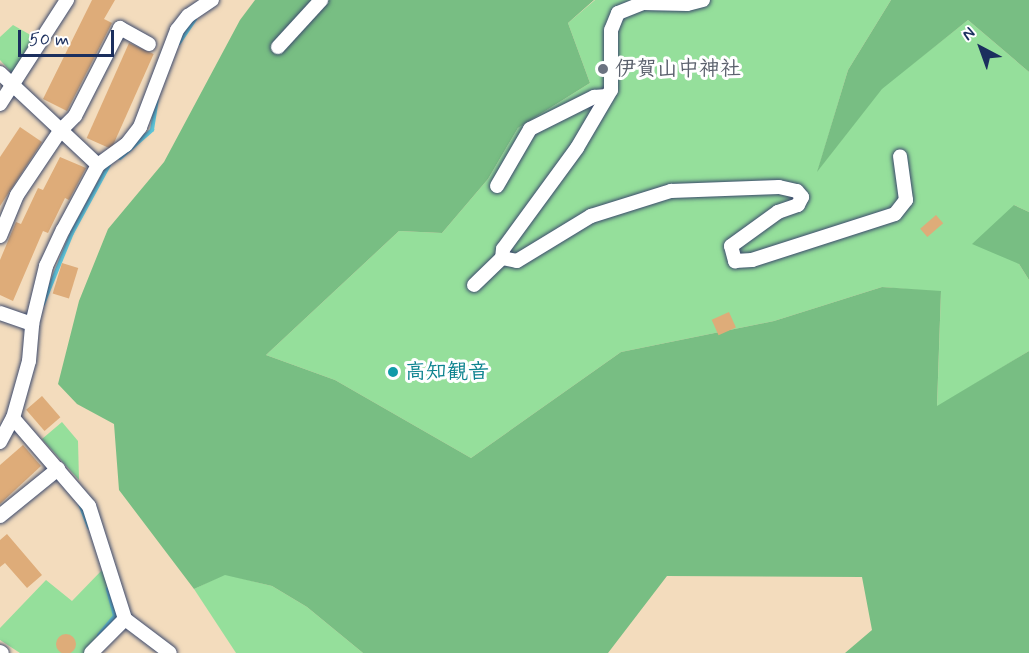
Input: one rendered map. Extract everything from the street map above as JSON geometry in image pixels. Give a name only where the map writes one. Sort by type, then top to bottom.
[{"type":"street","points":[[0,104],[67,0]]},
{"type":"street","points":[[0,442],[13,418],[29,361],[32,324],[46,266],[98,165],[126,145],[140,126],[177,30],[188,16],[212,0]]},
{"type":"street","points":[[278,47],[321,0]]},
{"type":"street","points":[[474,285],[502,258],[503,249],[577,148],[608,96],[613,85],[610,30],[618,13],[643,3],[687,4],[703,0]]},
{"type":"street","points":[[0,236],[17,195],[60,131],[75,116],[120,28],[149,44]]},
{"type":"street","points":[[0,73],[98,165]]},
{"type":"street","points":[[497,186],[530,129],[594,97],[608,96]]},
{"type":"street","points":[[502,258],[517,261],[591,216],[671,191],[779,187],[797,191],[802,197],[798,205],[778,212],[731,246],[735,261],[753,260],[895,214],[906,200],[900,156]]},
{"type":"street","points":[[0,313],[32,324]]},
{"type":"street","points":[[13,418],[89,506],[125,619],[170,653]]},
{"type":"street","points":[[0,516],[58,468]]},
{"type":"street","points":[[91,653],[125,619]]},
{"type":"green space","points":[[255,0],[594,0],[568,23],[590,83],[518,128],[488,179],[442,233],[399,231],[266,355],[335,380],[471,458],[621,352],[774,321],[882,287],[941,291],[937,406],[1029,351],[1029,653],[845,653],[872,630],[862,577],[667,576],[608,653],[363,653],[307,607],[272,586],[225,575],[194,589],[119,490],[114,424],[77,404],[58,384],[79,301],[108,229],[164,162],[240,20]]},
{"type":"green space","points":[[595,0],[891,0],[848,70],[818,170],[882,88],[968,20],[1029,72],[1029,212],[1014,205],[1019,264],[1029,280],[1029,351],[937,407],[941,292],[882,287],[774,321],[621,352],[471,458],[335,380],[266,355],[399,231],[442,233],[488,179],[518,128],[590,83],[568,23]]},
{"type":"green space","points":[[891,0],[1029,0],[1029,72],[968,20],[882,89],[817,172],[848,70]]},
{"type":"green space","points":[[13,25],[34,37],[12,73],[0,60],[0,37]]},
{"type":"green space","points":[[1014,205],[1029,212],[1029,280],[1019,264],[972,244]]},
{"type":"green space","points":[[62,422],[78,441],[79,480],[42,439]]},
{"type":"green space","points":[[103,569],[116,620],[86,653],[20,653],[0,640],[0,628],[46,580],[72,601]]},
{"type":"green space","points":[[225,574],[272,586],[307,607],[363,653],[236,653],[194,589]]},
{"type":"building","points":[[92,0],[115,0],[104,19],[112,23],[67,111],[43,99]]},
{"type":"building","points":[[129,43],[154,54],[111,149],[87,138]]},
{"type":"building","points":[[20,127],[42,142],[0,206],[0,157]]},
{"type":"building","points":[[60,157],[86,168],[69,200],[65,198],[48,233],[43,231],[13,301],[0,295],[0,260],[16,222],[21,224],[38,188],[43,190]]},
{"type":"building","points":[[936,215],[943,223],[927,237],[920,229]]},
{"type":"building","points":[[62,263],[78,268],[69,299],[53,294]]},
{"type":"building","points":[[729,312],[736,328],[719,335],[712,320]]},
{"type":"building","points":[[42,396],[60,417],[45,431],[26,410]]},
{"type":"building","points":[[23,445],[41,466],[0,504],[0,465]]},
{"type":"building","points":[[7,534],[42,575],[27,588],[5,563],[0,567],[0,540]]},
{"type":"building","points":[[66,634],[73,637],[76,644],[73,651],[66,654],[59,651],[56,644],[59,637]]},
{"type":"waterway","points":[[179,43],[195,19]]},
{"type":"waterway","points":[[120,158],[152,130],[157,100]]},
{"type":"waterway","points":[[43,304],[72,233],[109,165]]},
{"type":"waterway","points":[[80,504],[89,527]]},
{"type":"waterway","points":[[99,635],[115,616],[108,589]]},
{"type":"place","name":"伊賀山中神社","points":[[603,69]]},
{"type":"place","name":"高知観音","points":[[393,372]]}]
